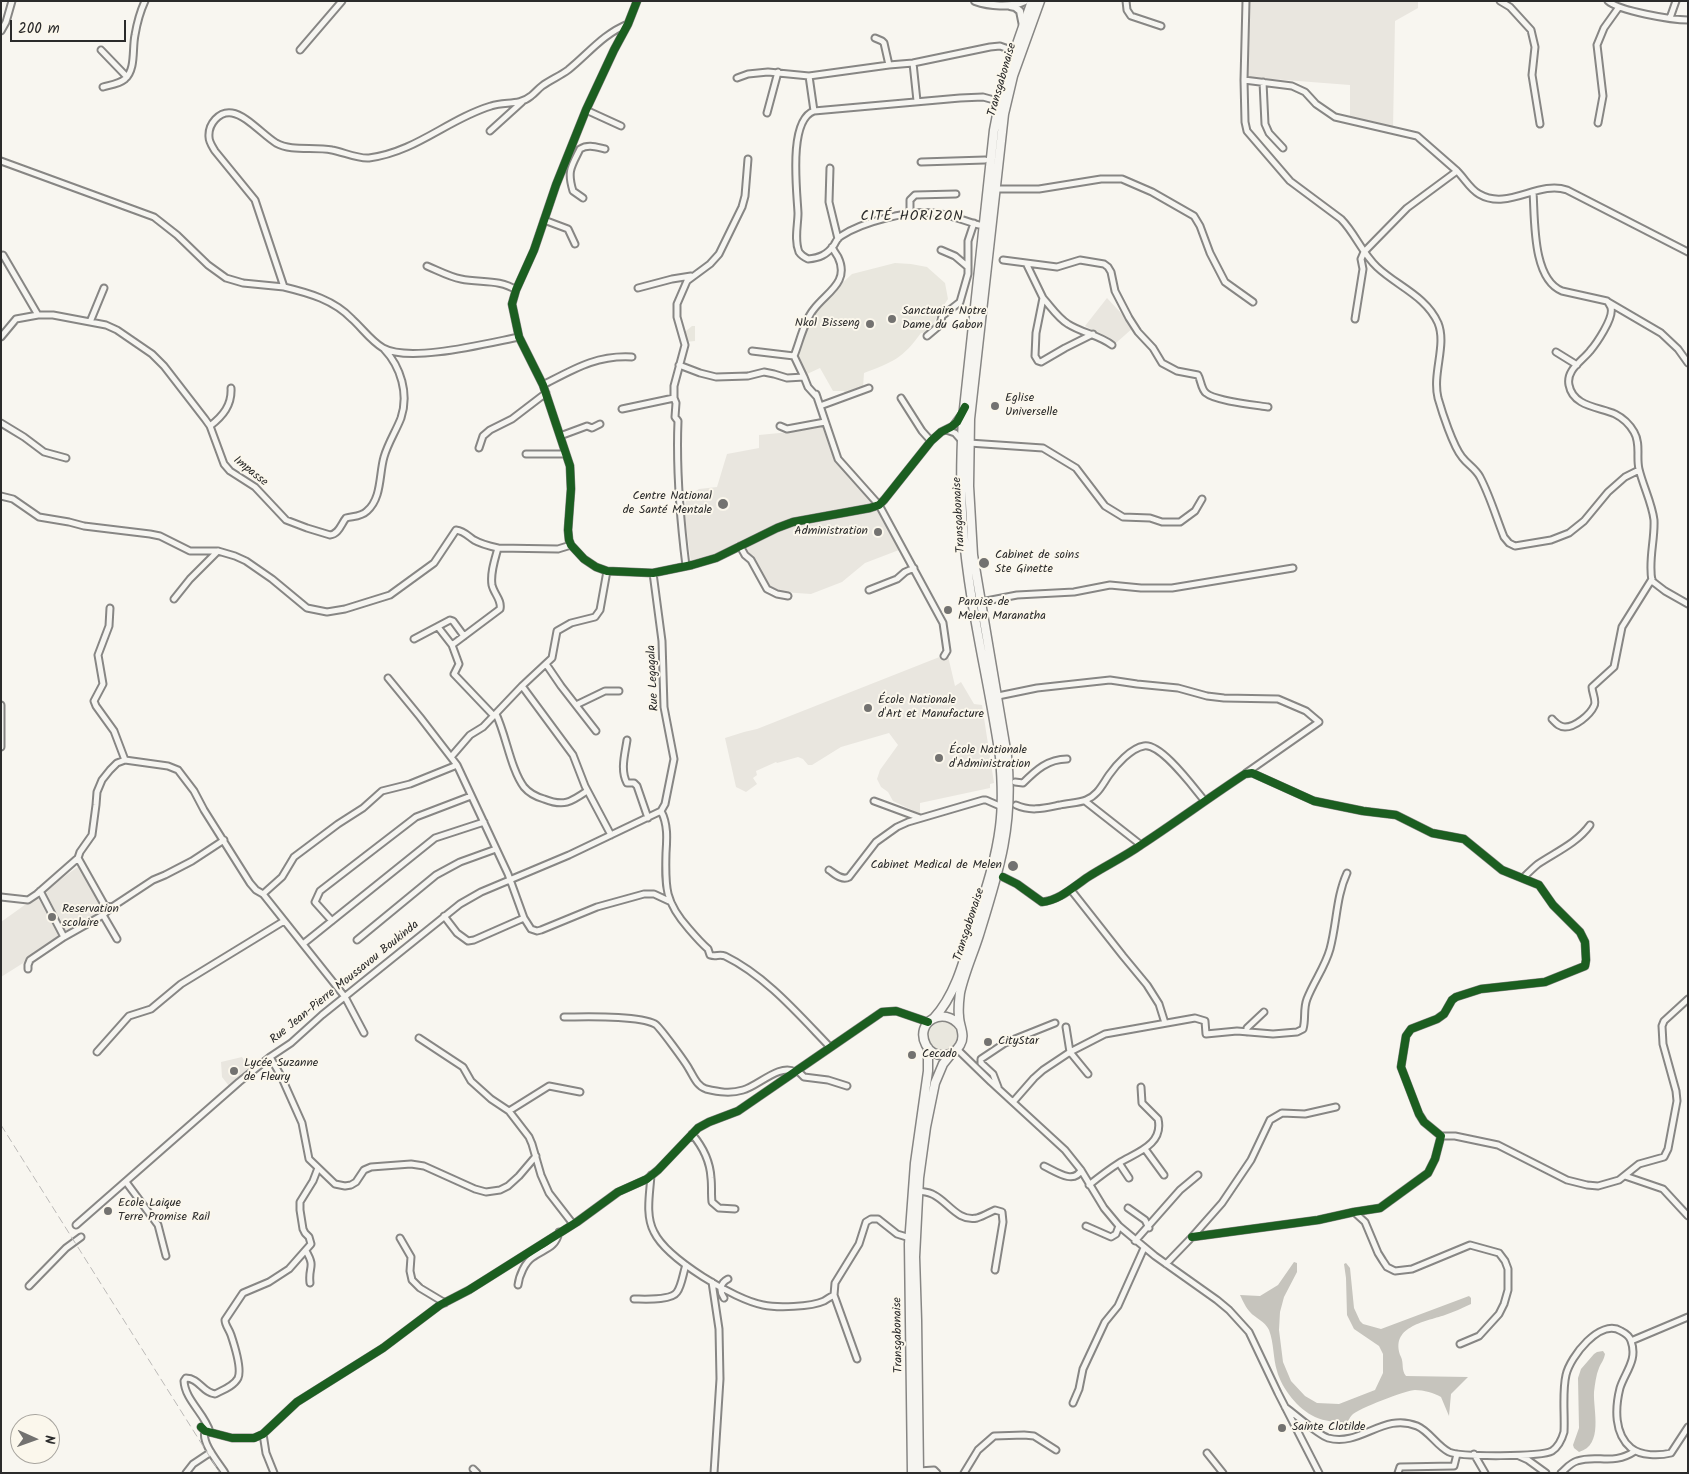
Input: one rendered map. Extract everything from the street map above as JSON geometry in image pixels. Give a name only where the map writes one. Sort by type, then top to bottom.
[{"type":"highway","name":"Transgabonaise","points":[[960,1026],[960,992],[1004,850],[1008,826],[1010,791],[998,696],[980,602],[970,530],[965,407],[994,130],[1003,84],[1032,1]]},
{"type":"highway","name":"Transgabonaise","points":[[931,1020],[946,1002],[970,940],[993,863],[1000,826],[1002,778],[999,751],[970,589],[964,543],[961,494],[1001,131],[1013,76],[1040,1]]},
{"type":"highway","points":[[946,1016],[956,1021],[960,1026],[963,1038],[954,1051],[941,1055],[928,1048],[924,1035],[931,1020],[946,1016]]},
{"type":"highway","name":"Transgabonaise","points":[[917,1472],[910,1238],[915,1163],[928,1077],[928,1048]]},
{"type":"highway","name":"Transgabonaise","points":[[917,1472],[918,1320],[915,1272],[918,1192],[923,1144],[933,1090],[940,1070],[954,1051]]},
{"type":"main road","points":[[974,1],[990,5],[1008,5],[1025,1]]},
{"type":"main road","points":[[1008,5],[1020,11],[1023,27]]},
{"type":"street","points":[[1,31],[12,1]]},
{"type":"street","points":[[103,87],[122,81],[127,77],[132,66],[137,21],[145,1]]},
{"type":"street","points":[[300,50],[342,1]]},
{"type":"street","points":[[637,1],[628,24],[586,110],[534,250],[516,290],[512,310],[518,337],[546,393],[572,477],[568,530],[568,540],[571,545],[584,559],[596,567],[607,571],[653,573],[716,558],[793,522],[859,511],[879,505],[931,441],[957,422],[965,407]]},
{"type":"street","points":[[1126,1],[1127,10],[1131,16],[1161,26]]},
{"type":"street","points":[[1246,1],[1244,80],[1247,131],[1290,181],[1347,224],[1364,252],[1377,268],[1425,304],[1438,323],[1441,341],[1436,385],[1441,408],[1449,431],[1462,457],[1473,466],[1481,479],[1504,537],[1509,543],[1516,546],[1524,545],[1560,538],[1569,533],[1584,521],[1608,492],[1625,477],[1639,470]]},
{"type":"street","points":[[1500,1],[1510,7],[1530,30],[1535,47],[1532,74],[1540,124]]},
{"type":"street","points":[[1608,1],[1619,7],[1688,20]]},
{"type":"street","points":[[1670,18],[1676,1]]},
{"type":"street","points":[[1598,123],[1603,96],[1597,45],[1604,28],[1619,7]]},
{"type":"street","points":[[490,131],[522,102],[568,70],[604,37],[628,24]]},
{"type":"street","points":[[875,38],[884,43],[889,65]]},
{"type":"street","points":[[736,78],[748,74],[778,72],[809,76],[913,63],[1000,46],[1014,51]]},
{"type":"street","points":[[101,50],[127,77]]},
{"type":"street","points":[[913,63],[917,101]]},
{"type":"street","points":[[767,113],[778,72]]},
{"type":"street","points":[[809,76],[814,111]]},
{"type":"street","points":[[1244,80],[1292,86],[1305,92],[1316,104],[1336,117],[1417,136],[1458,171],[1471,188],[1488,198],[1502,199],[1552,187],[1567,190],[1688,252]]},
{"type":"street","points":[[1263,82],[1265,124],[1269,133],[1283,148]]},
{"type":"street","points":[[928,336],[940,324],[942,316],[960,302],[968,267],[968,241],[976,224],[938,214],[910,213],[866,224],[838,238],[823,256],[808,259],[799,251],[797,242],[795,150],[805,117],[808,113],[814,111],[976,97],[994,100]]},
{"type":"street","points":[[284,287],[255,200],[210,143],[210,129],[217,117],[228,113],[238,115],[277,143],[290,147],[330,150],[368,158],[416,144],[460,120],[491,106],[522,102]]},
{"type":"street","points":[[586,110],[621,126]]},
{"type":"street","points":[[583,198],[573,191],[569,176],[576,157],[583,147],[605,148]]},
{"type":"street","points":[[569,154],[576,157]]},
{"type":"street","points":[[686,566],[676,460],[678,421],[674,398],[679,364],[685,345],[678,317],[677,304],[691,276],[710,264],[720,254],[744,201],[748,159]]},
{"type":"street","points":[[921,162],[985,160]]},
{"type":"street","points":[[1,161],[154,217],[177,235],[208,265],[226,278],[243,283],[284,287],[310,294],[344,311],[367,335],[383,348],[397,352],[432,353],[518,337]]},
{"type":"street","points":[[830,168],[829,202],[838,238]]},
{"type":"street","points":[[1355,319],[1362,269],[1361,260],[1364,252],[1407,208],[1458,171]]},
{"type":"street","points":[[995,189],[1039,190],[1101,178],[1122,179],[1152,192],[1194,216],[1225,282],[1252,302]]},
{"type":"street","points":[[1533,192],[1539,258],[1549,282],[1555,288],[1562,291],[1607,301],[1661,332],[1678,349],[1688,363]]},
{"type":"street","points":[[910,213],[910,200],[915,195],[956,194]]},
{"type":"street","points":[[544,220],[568,229],[575,244]]},
{"type":"street","points":[[832,247],[840,264],[839,283],[812,310],[794,356],[808,387],[817,396],[838,458],[879,505],[943,623],[947,651],[944,656]]},
{"type":"street","points":[[941,250],[955,256],[968,267]]},
{"type":"street","points":[[3,256],[38,315]]},
{"type":"street","points":[[1003,260],[1057,267],[1080,260],[1104,264],[1111,272],[1115,291],[1128,318],[1153,348],[1162,363],[1177,371],[1195,373],[1198,375],[1204,390],[1210,395],[1238,403],[1268,407]]},
{"type":"street","points":[[1026,263],[1043,298],[1060,319],[1112,345]]},
{"type":"street","points":[[428,266],[459,279],[499,282],[516,290]]},
{"type":"street","points":[[638,288],[691,276]]},
{"type":"street","points":[[90,322],[104,288]]},
{"type":"street","points":[[1043,298],[1036,333],[1035,356],[1038,361],[1046,360],[1093,334]]},
{"type":"street","points":[[1607,301],[1611,307],[1611,314],[1590,352],[1570,374],[1568,380],[1570,389],[1575,397],[1584,404],[1614,413],[1627,423],[1635,433],[1639,452],[1639,470],[1653,514],[1652,578],[1656,585],[1688,604]]},
{"type":"street","name":"Impasse","points":[[1,337],[16,319],[38,315],[106,325],[117,330],[158,358],[210,426],[224,464],[233,474],[255,487],[290,522],[323,534],[334,535],[346,518],[358,516],[372,506],[376,498],[384,456],[401,416],[403,385],[392,359],[383,348]]},
{"type":"street","points":[[752,351],[794,356]]},
{"type":"street","points":[[1556,352],[1577,365]]},
{"type":"street","points":[[543,385],[592,361],[605,358],[632,357]]},
{"type":"street","points":[[679,364],[700,373],[716,377],[748,376],[769,372],[787,378],[804,378]]},
{"type":"street","points":[[210,426],[219,419],[227,407],[231,388]]},
{"type":"street","points":[[820,406],[870,388]]},
{"type":"street","points":[[478,448],[483,436],[490,430],[512,419],[546,393]]},
{"type":"street","points":[[622,409],[674,398]]},
{"type":"street","points":[[901,398],[922,431],[931,441]]},
{"type":"street","points":[[780,426],[787,429],[826,422]]},
{"type":"street","points":[[1,423],[44,452],[66,458]]},
{"type":"street","points":[[560,436],[587,426],[592,428],[600,424]]},
{"type":"street","points":[[946,430],[955,433],[966,442],[1043,448],[1076,468],[1105,506],[1123,517],[1150,518],[1162,522],[1180,522],[1195,511],[1202,499]]},
{"type":"street","points":[[526,454],[566,454]]},
{"type":"street","points":[[1,496],[12,499],[39,517],[84,526],[160,536],[190,551],[218,551],[235,556],[246,561],[272,579],[307,608],[327,612],[345,609],[390,595],[434,563],[456,530],[464,532],[485,545],[498,548],[558,548],[571,545]]},
{"type":"street","points":[[740,546],[745,555],[751,560],[766,589],[788,596]]},
{"type":"street","points":[[452,645],[500,609],[501,604],[492,584],[498,548]]},
{"type":"street","points":[[174,600],[190,579],[218,551]]},
{"type":"street","points":[[869,590],[897,579],[905,572],[914,568]]},
{"type":"street","points":[[980,602],[1017,595],[1074,592],[1110,585],[1155,589],[1172,588],[1293,568]]},
{"type":"street","points":[[451,757],[470,736],[483,727],[546,664],[554,654],[558,631],[571,623],[593,619],[599,613],[607,571]]},
{"type":"street","name":"Rue Legagala","points":[[653,573],[662,642],[664,707],[674,759],[662,811]]},
{"type":"street","points":[[1552,719],[1558,726],[1565,727],[1575,724],[1593,708],[1595,704],[1592,687],[1614,667],[1622,627],[1652,578]]},
{"type":"street","points":[[110,608],[109,626],[98,655],[103,684],[94,701],[117,736],[125,760]]},
{"type":"street","points":[[414,639],[452,620],[464,636]]},
{"type":"street","points":[[438,627],[452,645],[458,664],[454,674],[495,715],[502,727],[517,773],[525,788],[540,798],[565,804],[587,791]]},
{"type":"street","points":[[546,664],[596,731]]},
{"type":"street","points":[[388,678],[451,757],[484,822],[510,880],[524,918],[531,929],[537,931],[597,907],[644,894],[654,894],[669,901]]},
{"type":"street","points":[[998,696],[1036,688],[1110,680],[1178,688],[1207,696],[1224,698],[1278,699],[1306,711],[1318,722],[1140,846],[1051,901],[1042,902],[1024,888],[1003,877]]},
{"type":"street","points":[[522,686],[566,744],[577,764],[587,791],[611,835]]},
{"type":"street","points":[[576,705],[605,691],[619,691]]},
{"type":"street","points":[[1,704],[1,746]]},
{"type":"street","points":[[627,740],[624,764],[625,778],[627,783],[634,783],[637,786],[648,818]]},
{"type":"street","points":[[1016,805],[1024,809],[1038,810],[1085,801],[1101,788],[1120,762],[1135,749],[1145,746],[1158,750],[1204,800]]},
{"type":"street","points":[[1015,782],[1023,783],[1038,768],[1058,759],[1067,759]]},
{"type":"street","points":[[1,897],[26,900],[34,896],[78,858],[92,835],[99,786],[117,763],[125,760],[168,766],[178,770],[194,791],[250,883],[263,894],[345,997],[364,1033]]},
{"type":"street","points":[[263,894],[282,877],[294,857],[363,808],[382,791],[410,784],[456,766]]},
{"type":"street","points":[[1245,774],[1257,775],[1314,801],[1363,811],[1396,814],[1432,833],[1464,839],[1496,866],[1539,885],[1553,905],[1580,932],[1585,942],[1585,966],[1545,982],[1481,989],[1456,997],[1452,1000],[1444,1014],[1437,1019],[1411,1029],[1406,1036],[1402,1068],[1419,1114],[1424,1122],[1441,1136],[1455,1136],[1498,1145],[1567,1180],[1587,1186],[1598,1186],[1613,1182],[1626,1176],[1639,1164],[1664,1156],[1667,1153],[1677,1100],[1663,1044],[1662,1026],[1664,1021],[1688,999]]},
{"type":"street","points":[[332,921],[315,902],[320,891],[416,817],[471,796]]},
{"type":"street","points":[[829,870],[846,878],[852,874],[876,842],[897,827],[920,818],[983,800],[1002,807]]},
{"type":"street","points":[[874,801],[920,818]]},
{"type":"street","points":[[1085,801],[1140,846]]},
{"type":"street","points":[[662,811],[667,833],[665,876],[669,901],[681,920],[708,949],[710,955],[725,956],[772,989],[792,1006],[830,1048]]},
{"type":"street","name":"Rue Jean-Pierre Moussavou Boukinda","points":[[76,1225],[198,1116],[270,1057],[291,1043],[322,1015],[444,916],[477,894],[662,811]]},
{"type":"street","points":[[303,944],[434,838],[484,822]]},
{"type":"street","points":[[1523,878],[1538,865],[1572,843],[1590,825]]},
{"type":"street","points":[[28,969],[30,960],[64,937],[104,914],[112,906],[153,880],[165,876],[192,861],[224,840]]},
{"type":"street","points":[[357,940],[436,875],[460,862],[496,849]]},
{"type":"street","points":[[78,858],[105,906],[104,914],[117,939]]},
{"type":"street","points":[[1014,1102],[1034,1078],[1070,1052],[1105,1034],[1195,1018],[1205,1021],[1206,1034],[1247,1032],[1273,1034],[1297,1032],[1303,1029],[1305,1004],[1328,954],[1343,882],[1347,873]]},
{"type":"street","points":[[1071,890],[1147,984],[1159,1004],[1165,1023]]},
{"type":"street","points":[[40,891],[64,937]]},
{"type":"street","points":[[105,906],[112,906]]},
{"type":"street","points":[[444,916],[457,933],[468,941],[524,918]]},
{"type":"street","points":[[97,1052],[130,1016],[151,1009],[181,984],[284,921]]},
{"type":"street","points":[[205,1430],[227,1438],[238,1439],[254,1438],[262,1434],[297,1402],[382,1348],[445,1303],[458,1297],[573,1224],[618,1192],[651,1176],[704,1124],[738,1111],[882,1012],[896,1011],[931,1020]]},
{"type":"street","points":[[1247,1032],[1247,1028],[1264,1012]]},
{"type":"street","points":[[564,1017],[638,1019],[655,1024],[702,1088],[727,1093],[742,1090],[784,1070],[796,1072],[804,1077],[828,1080],[847,1086]]},
{"type":"street","points":[[999,1090],[993,1074],[981,1063],[981,1059],[1005,1043],[1055,1023]]},
{"type":"street","points":[[1066,1027],[1070,1052],[1088,1074]]},
{"type":"street","points":[[419,1038],[463,1067],[471,1081],[491,1099],[509,1111],[528,1137],[549,1193],[573,1224]]},
{"type":"street","points":[[954,1051],[1014,1102],[1065,1150],[1081,1170],[1104,1208],[1119,1226],[1144,1248],[1217,1300],[1249,1332],[1319,1473]]},
{"type":"street","points":[[270,1057],[281,1076],[302,1123],[309,1159],[335,1184],[345,1186],[356,1182],[364,1170],[371,1167],[411,1164],[424,1166],[459,1183],[486,1192],[500,1190],[508,1186],[536,1156]]},
{"type":"street","points":[[509,1111],[549,1086],[580,1092]]},
{"type":"street","points":[[1090,1185],[1119,1163],[1145,1149],[1154,1140],[1159,1122],[1142,1103],[1141,1087]]},
{"type":"street","points":[[1166,1264],[1192,1238],[1222,1203],[1251,1160],[1270,1120],[1282,1113],[1305,1114],[1336,1107]]},
{"type":"street","points":[[692,1134],[703,1147],[707,1158],[711,1175],[712,1202],[719,1208],[735,1210]]},
{"type":"street","points":[[1192,1238],[1318,1220],[1380,1208],[1428,1173],[1435,1160],[1441,1136]]},
{"type":"street","points":[[1145,1149],[1164,1175]]},
{"type":"street","points":[[1119,1163],[1129,1178]]},
{"type":"street","points":[[1044,1166],[1069,1178],[1078,1176],[1081,1170]]},
{"type":"street","points":[[225,1473],[211,1452],[204,1437],[206,1421],[185,1389],[184,1381],[186,1378],[193,1379],[207,1392],[215,1394],[227,1388],[236,1380],[240,1373],[236,1352],[225,1320],[243,1293],[269,1282],[289,1270],[311,1244],[311,1240],[303,1229],[300,1202],[313,1181],[318,1168]]},
{"type":"street","points":[[1135,1241],[1149,1228],[1175,1196],[1198,1174]]},
{"type":"street","points":[[651,1176],[649,1208],[652,1230],[664,1246],[686,1265],[712,1282],[757,1304],[768,1306],[813,1304],[824,1301],[834,1295]]},
{"type":"street","points":[[1626,1176],[1664,1189],[1688,1216]]},
{"type":"street","points":[[126,1182],[158,1225],[166,1256]]},
{"type":"street","points":[[918,1192],[929,1192],[936,1195],[950,1210],[972,1218],[979,1218],[995,1210],[1002,1212],[1004,1222],[995,1270]]},
{"type":"street","points":[[1128,1208],[1145,1220],[1149,1228]]},
{"type":"street","points":[[1354,1212],[1365,1222],[1378,1253],[1387,1267],[1395,1271],[1412,1269],[1470,1245],[1499,1253],[1508,1269],[1508,1290],[1504,1304],[1499,1314],[1479,1336],[1460,1344]]},
{"type":"street","points":[[857,1360],[834,1295],[835,1283],[859,1244],[866,1222],[871,1219],[878,1219],[897,1234],[910,1238]]},
{"type":"street","points":[[1086,1226],[1111,1237],[1116,1234],[1119,1226]]},
{"type":"street","points":[[518,1285],[520,1273],[529,1260],[554,1243],[559,1232]]},
{"type":"street","points":[[29,1286],[66,1248],[81,1237]]},
{"type":"street","points":[[400,1238],[411,1257],[410,1271],[412,1280],[420,1288],[445,1303]]},
{"type":"street","points":[[1072,1403],[1079,1390],[1083,1369],[1105,1322],[1118,1306],[1144,1248]]},
{"type":"street","points":[[306,1251],[312,1264],[310,1283]]},
{"type":"street","points":[[634,1299],[666,1298],[675,1294],[678,1291],[686,1265]]},
{"type":"street","points":[[724,1298],[721,1293],[721,1287],[723,1282],[728,1279]]},
{"type":"street","points":[[712,1282],[718,1324],[720,1379],[714,1473]]},
{"type":"street","points":[[1631,1341],[1688,1317]]},
{"type":"street","points":[[1285,1407],[1328,1438],[1352,1439],[1384,1424],[1401,1423],[1417,1426],[1449,1452],[1457,1454],[1517,1456],[1544,1454],[1555,1448],[1562,1439],[1564,1432],[1565,1377],[1572,1361],[1592,1336],[1612,1327],[1624,1332],[1631,1341],[1633,1354],[1632,1364],[1621,1387],[1617,1405],[1619,1432],[1624,1441],[1635,1451],[1659,1455],[1671,1453],[1688,1427]]},
{"type":"street","points":[[262,1434],[274,1473]]},
{"type":"street","points":[[964,1473],[978,1450],[994,1436],[1034,1436],[1056,1450]]},
{"type":"street","points":[[1561,1473],[1570,1464],[1577,1461],[1618,1459],[1635,1451]]},
{"type":"street","points":[[186,1473],[193,1464],[211,1452]]},
{"type":"street","points":[[1207,1453],[1223,1473]]},
{"type":"street","points":[[1398,1473],[1400,1467],[1454,1466],[1457,1454]]},
{"type":"street","points":[[1474,1454],[1485,1473]]},
{"type":"street","points":[[1517,1456],[1528,1460],[1546,1473]]},
{"type":"street","points":[[917,1472],[934,1470],[937,1473]]},
{"type":"shaded area","points":[[1249,1],[1418,1],[1418,8],[1395,21],[1393,129],[1350,120],[1350,85],[1246,77],[1249,11],[1247,11]]},
{"type":"shaded area","points":[[895,263],[927,267],[945,283],[948,299],[929,332],[921,333],[908,349],[896,359],[864,373],[863,388],[845,395],[844,391],[833,391],[820,368],[805,375],[799,357],[800,346],[809,320],[822,302],[852,274]]},
{"type":"shaded area","points":[[1107,298],[1134,327],[1116,343],[1085,326]]},
{"type":"shaded area","points":[[695,326],[695,341],[686,342],[682,332]]},
{"type":"shaded area","points":[[823,425],[834,461],[874,502],[899,550],[865,563],[842,582],[811,594],[782,592],[770,587],[746,548],[761,540],[761,533],[712,557],[691,562],[684,510],[687,497],[699,489],[717,487],[727,454],[759,448],[759,435],[800,431]]},
{"type":"shaded area","points":[[942,656],[948,656],[955,686],[961,682],[974,704],[982,705],[994,783],[990,784],[990,788],[920,803],[920,814],[893,801],[877,779],[880,770],[898,745],[889,733],[841,747],[812,765],[808,765],[803,759],[798,757],[776,762],[756,771],[757,775],[753,778],[757,784],[746,792],[736,787],[725,738],[757,729]]},
{"type":"shaded area","name":"Reservation scolaire","points":[[79,866],[104,912],[1,977],[1,922]]},
{"type":"shaded area","points":[[943,1020],[954,1024],[958,1035],[954,1046],[943,1050],[932,1046],[928,1035],[932,1024]]},
{"type":"shaded area","name":"Lycée Suzanne de Fleury","points":[[242,1057],[249,1069],[229,1086],[222,1077],[221,1062]]},
{"type":"shaded area","points":[[1294,1262],[1297,1263],[1297,1272],[1284,1297],[1280,1312],[1279,1330],[1283,1362],[1291,1381],[1305,1396],[1317,1403],[1339,1404],[1375,1390],[1383,1373],[1383,1354],[1379,1346],[1354,1329],[1347,1315],[1344,1264],[1346,1263],[1350,1268],[1354,1308],[1360,1321],[1363,1324],[1381,1329],[1469,1296],[1471,1304],[1452,1313],[1419,1323],[1404,1332],[1400,1339],[1399,1347],[1406,1376],[1468,1377],[1451,1394],[1449,1416],[1441,1397],[1418,1390],[1382,1400],[1356,1412],[1345,1424],[1319,1419],[1297,1404],[1279,1378],[1269,1330],[1265,1324],[1252,1314],[1240,1295],[1260,1296],[1278,1285]]},
{"type":"shaded area","points":[[1603,1351],[1605,1356],[1597,1374],[1594,1392],[1596,1426],[1594,1435],[1592,1442],[1587,1448],[1579,1452],[1573,1445],[1579,1428],[1578,1378],[1581,1369],[1594,1354]]},
{"type":"railway","points":[[1,1125],[220,1473]]},
{"type":"cycle path","points":[[637,1],[628,24],[586,110],[512,304],[519,337],[543,385],[570,466],[571,489],[568,530],[571,545],[584,559],[596,567],[607,571],[653,573],[716,558],[793,522],[879,505],[931,441],[957,422],[965,407]]},
{"type":"cycle path","points":[[1003,877],[1017,884],[1042,902],[1055,899],[1135,849],[1245,774],[1252,773],[1314,801],[1363,811],[1396,815],[1432,833],[1464,839],[1502,870],[1539,885],[1553,905],[1580,932],[1585,942],[1585,966],[1545,982],[1481,989],[1456,997],[1452,1000],[1444,1014],[1437,1019],[1411,1029],[1406,1036],[1401,1067],[1419,1114],[1424,1122],[1441,1136],[1435,1159],[1428,1173],[1380,1208],[1318,1220],[1192,1237]]},
{"type":"cycle path","points":[[201,1427],[205,1431],[232,1438],[254,1438],[263,1434],[297,1402],[383,1348],[440,1305],[469,1290],[577,1222],[618,1192],[647,1179],[698,1128],[738,1111],[882,1012],[896,1011],[928,1022]]},
{"type":"place","name":"Sanctuaire Notre Dame du Gabon","points":[[892,319]]},
{"type":"place","name":"Nkol Bisseng","points":[[870,324]]},
{"type":"place","name":"Eglise Universelle","points":[[995,406]]},
{"type":"place","name":"Centre National de Santé Mentale","points":[[723,504]]},
{"type":"place","name":"Administration","points":[[878,532]]},
{"type":"place","name":"Cabinet de soins Ste Ginette","points":[[984,563]]},
{"type":"place","name":"Paroise de Melen Maranatha","points":[[948,610]]},
{"type":"place","name":"École Nationale d'Art et Manufacture","points":[[868,708]]},
{"type":"place","name":"École Nationale d'Administration","points":[[939,758]]},
{"type":"place","name":"Cabinet Medical de Melen","points":[[1013,866]]},
{"type":"place","name":"Reservation scolaire","points":[[52,917]]},
{"type":"place","name":"CityStar","points":[[988,1042]]},
{"type":"place","name":"Cecado","points":[[912,1055]]},
{"type":"place","name":"Lycée Suzanne de Fleury","points":[[234,1071]]},
{"type":"place","name":"Ecole Laique Terre Promise Rail","points":[[108,1211]]},
{"type":"place","name":"Sainte Clotilde","points":[[1282,1428]]},
{"type":"district","name":"CITÉ HORIZON","points":[[912,218]]}]
